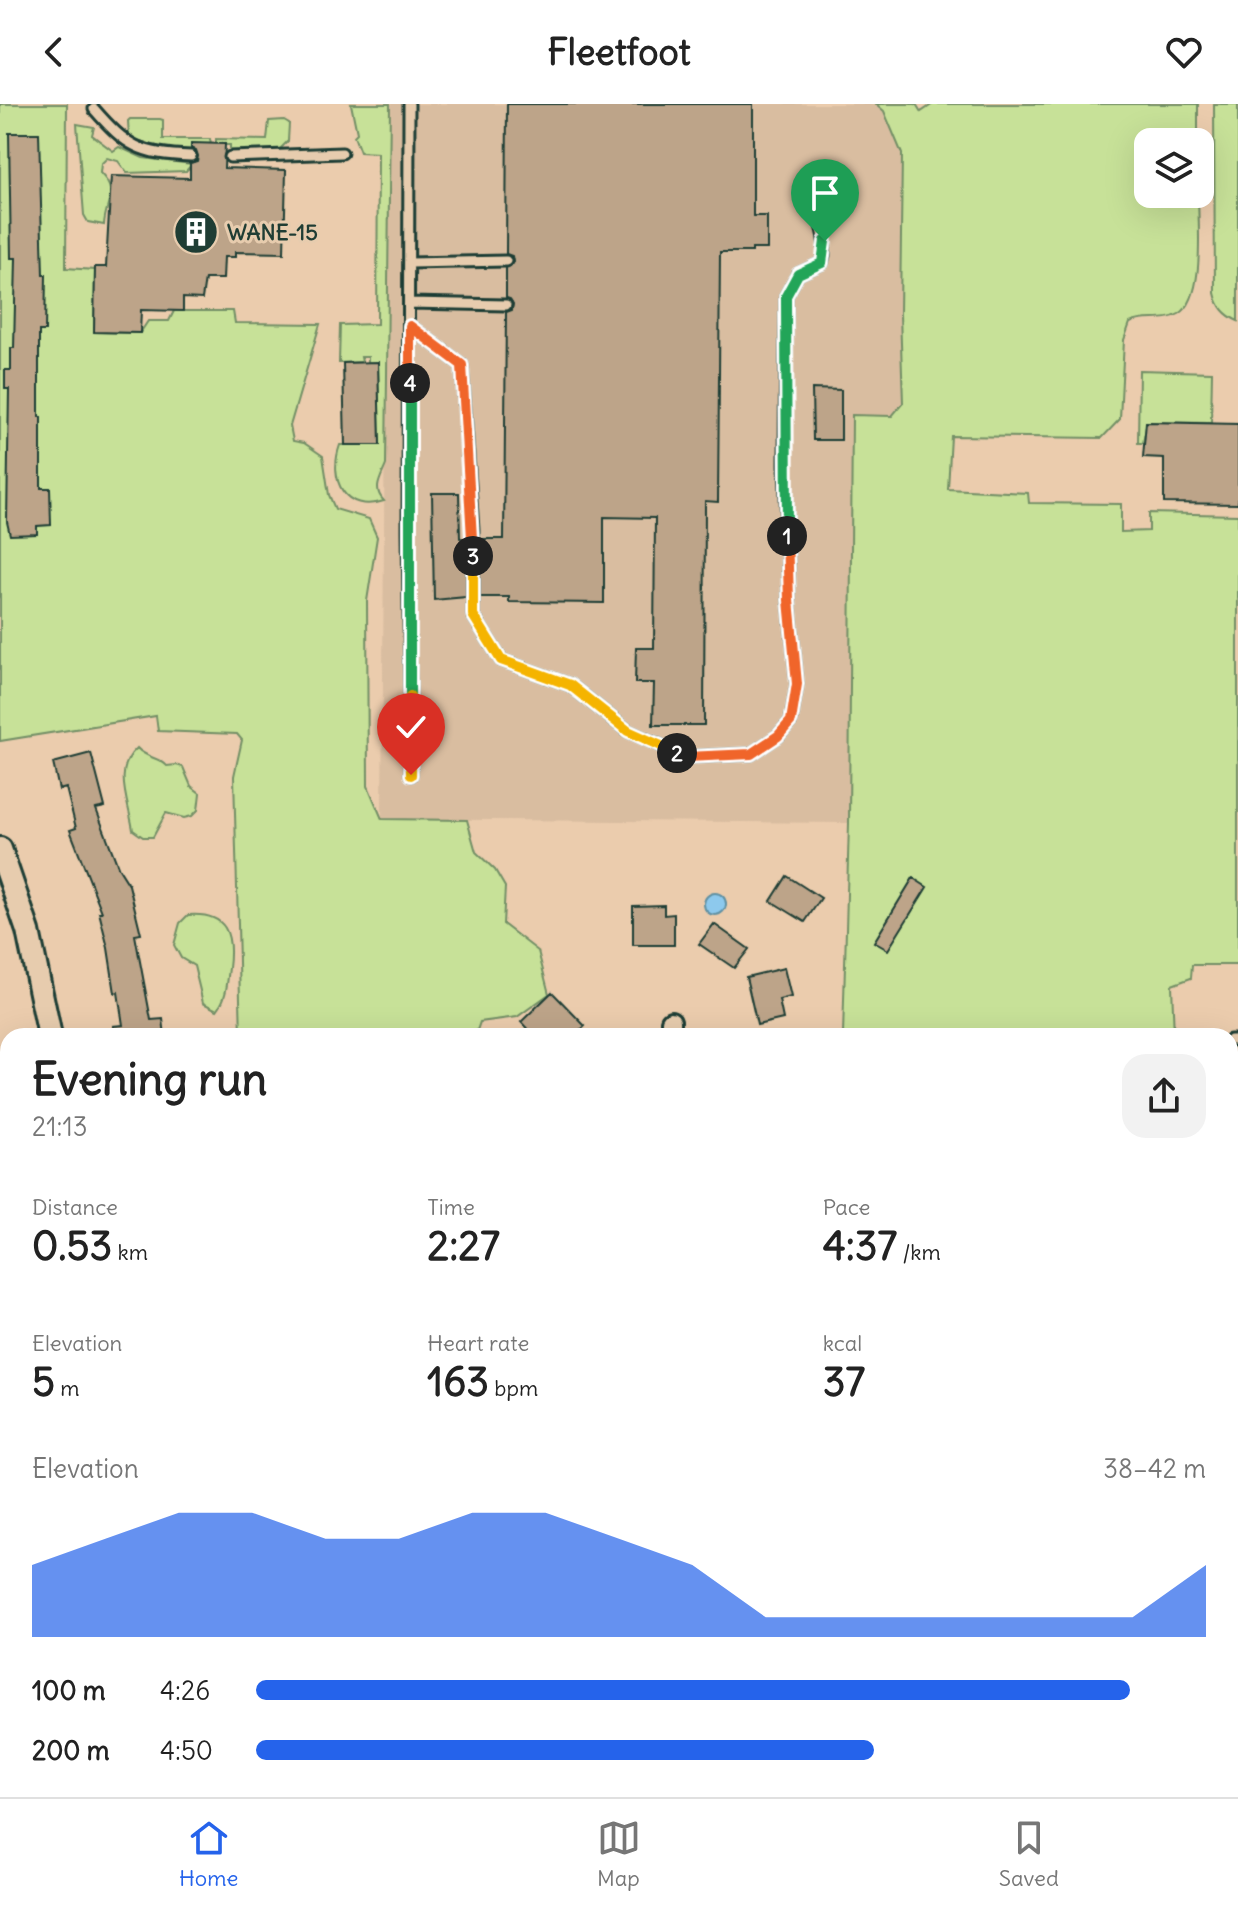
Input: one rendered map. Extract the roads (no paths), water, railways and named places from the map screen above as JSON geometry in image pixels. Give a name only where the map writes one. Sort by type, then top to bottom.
[{"type":"street","points":[[0,849],[28,931],[48,1028]]},
{"type":"lane","points":[[409,104],[411,775]]},
{"type":"lane","points":[[94,109],[115,133],[138,149],[164,155],[191,156]]},
{"type":"lane","points":[[230,157],[342,153]]},
{"type":"lane","points":[[410,326],[462,365],[473,530],[473,615],[501,660],[570,685],[628,731],[687,757],[751,754],[778,736],[791,721],[797,684],[789,600],[785,464],[786,296],[798,274],[822,263],[825,254],[825,241],[814,203]]},
{"type":"lane","points":[[410,263],[506,261]]},
{"type":"lane","points":[[410,303],[506,305]]},
{"type":"water","points":[[715,893],[723,896],[726,904],[723,912],[715,915],[707,912],[704,904],[707,896]]},
{"type":"place","name":"WANE-15","points":[[196,232]]}]
